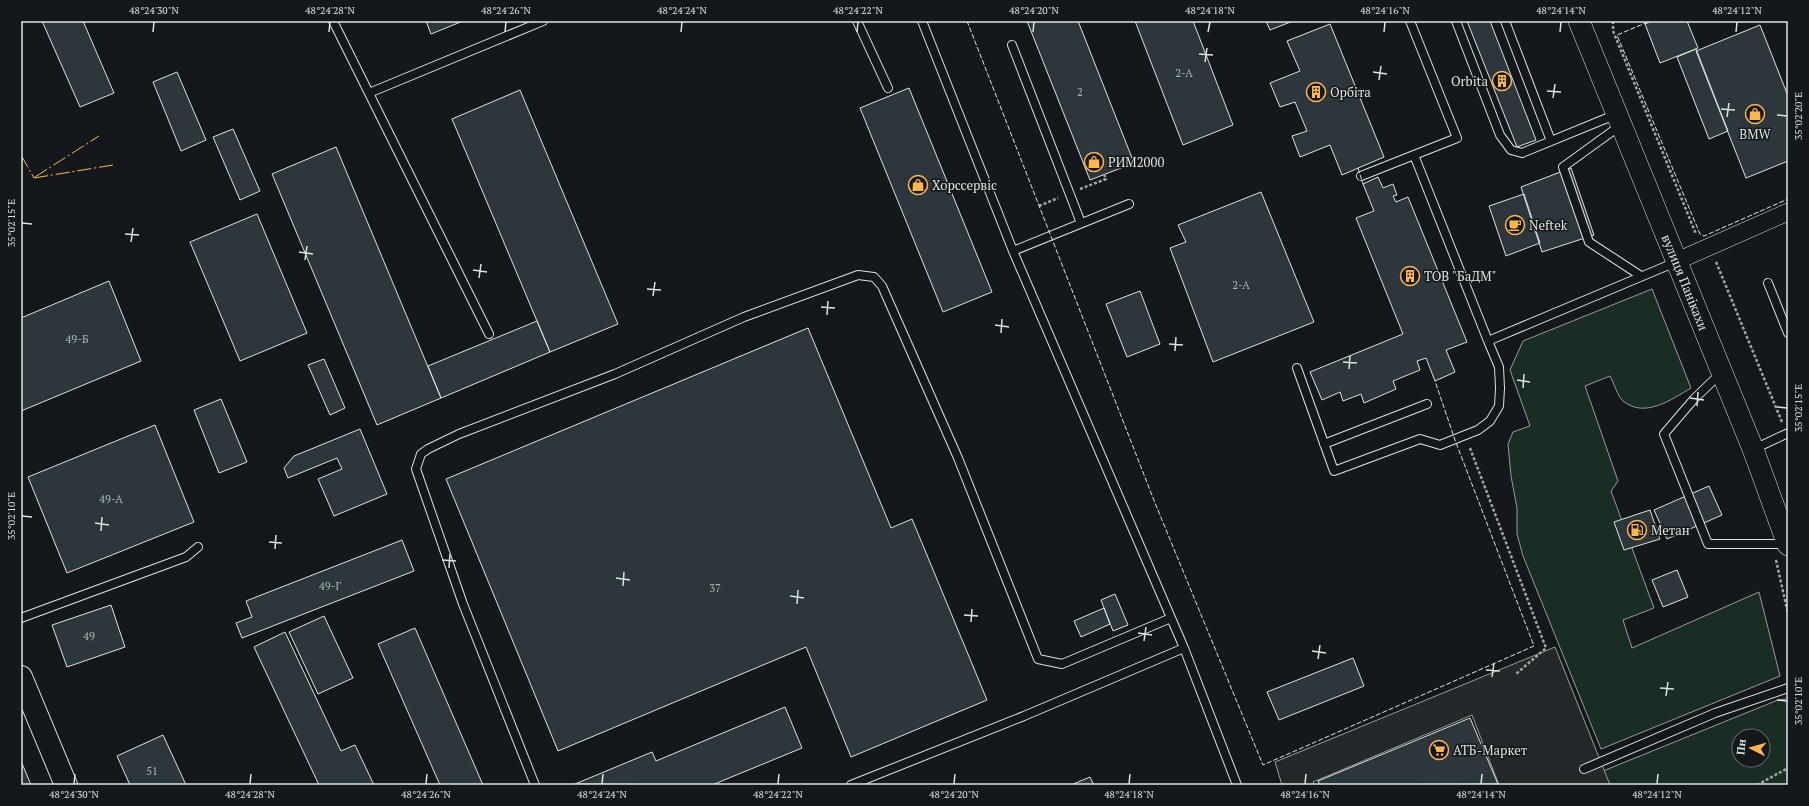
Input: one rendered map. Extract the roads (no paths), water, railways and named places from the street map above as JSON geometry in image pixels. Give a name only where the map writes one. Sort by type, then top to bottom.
[{"type":"main road","points":[[21,677],[66,785]]},
{"type":"street","name":"вулиця Панікахи","points":[[1579,21],[1753,449],[1788,545]]},
{"type":"street","points":[[1677,261],[1788,212]]},
{"type":"lane","points":[[333,21],[489,334]]},
{"type":"lane","points":[[369,93],[543,21]]},
{"type":"lane","points":[[857,21],[888,88]]},
{"type":"lane","points":[[922,21],[1013,251],[1184,648],[1237,785]]},
{"type":"lane","points":[[1361,176],[1457,138],[1410,21]]},
{"type":"lane","points":[[1456,21],[1500,135],[1511,150],[1522,153],[1551,141],[1619,119]]},
{"type":"lane","points":[[1505,21],[1551,141]]},
{"type":"lane","points":[[1012,45],[1081,223]]},
{"type":"lane","points":[[1619,119],[1563,167],[1589,242],[1641,276]]},
{"type":"lane","points":[[1297,368],[1334,471],[1420,439],[1440,445],[1466,436],[1478,430],[1490,420],[1499,406],[1499,367],[1414,155]]},
{"type":"lane","points":[[1013,251],[1129,204]]},
{"type":"lane","points":[[1488,341],[1677,261]]},
{"type":"lane","points":[[535,785],[463,604],[416,469],[421,454],[459,434],[615,374],[744,316],[858,275],[874,277],[882,286],[958,458],[1038,659],[1062,664],[1171,618]]},
{"type":"lane","points":[[1768,283],[1788,333]]},
{"type":"lane","points":[[1722,372],[1694,399],[1664,434],[1708,544],[1788,545]]},
{"type":"lane","points":[[1324,444],[1427,404]]},
{"type":"lane","points":[[1753,449],[1787,433]]},
{"type":"lane","points":[[21,618],[186,557],[198,547]]},
{"type":"lane","points":[[851,785],[1024,716],[1184,648]]},
{"type":"lane","points":[[1584,769],[1715,713],[1788,688]]},
{"type":"place","name":"Orbita","points":[[1502,81]]},
{"type":"place","name":"Орбіта","points":[[1316,92]]},
{"type":"place","name":"BMW","points":[[1755,114]]},
{"type":"place","name":"РИМ2000","points":[[1094,162]]},
{"type":"place","name":"Хорссервіс","points":[[918,185]]},
{"type":"place","name":"Neftek","points":[[1515,225]]},
{"type":"place","name":"ТОВ \"БаДМ\"","points":[[1410,276]]},
{"type":"place","name":"Метан","points":[[1637,530]]},
{"type":"place","name":"АТБ-Маркет","points":[[1439,750]]}]
